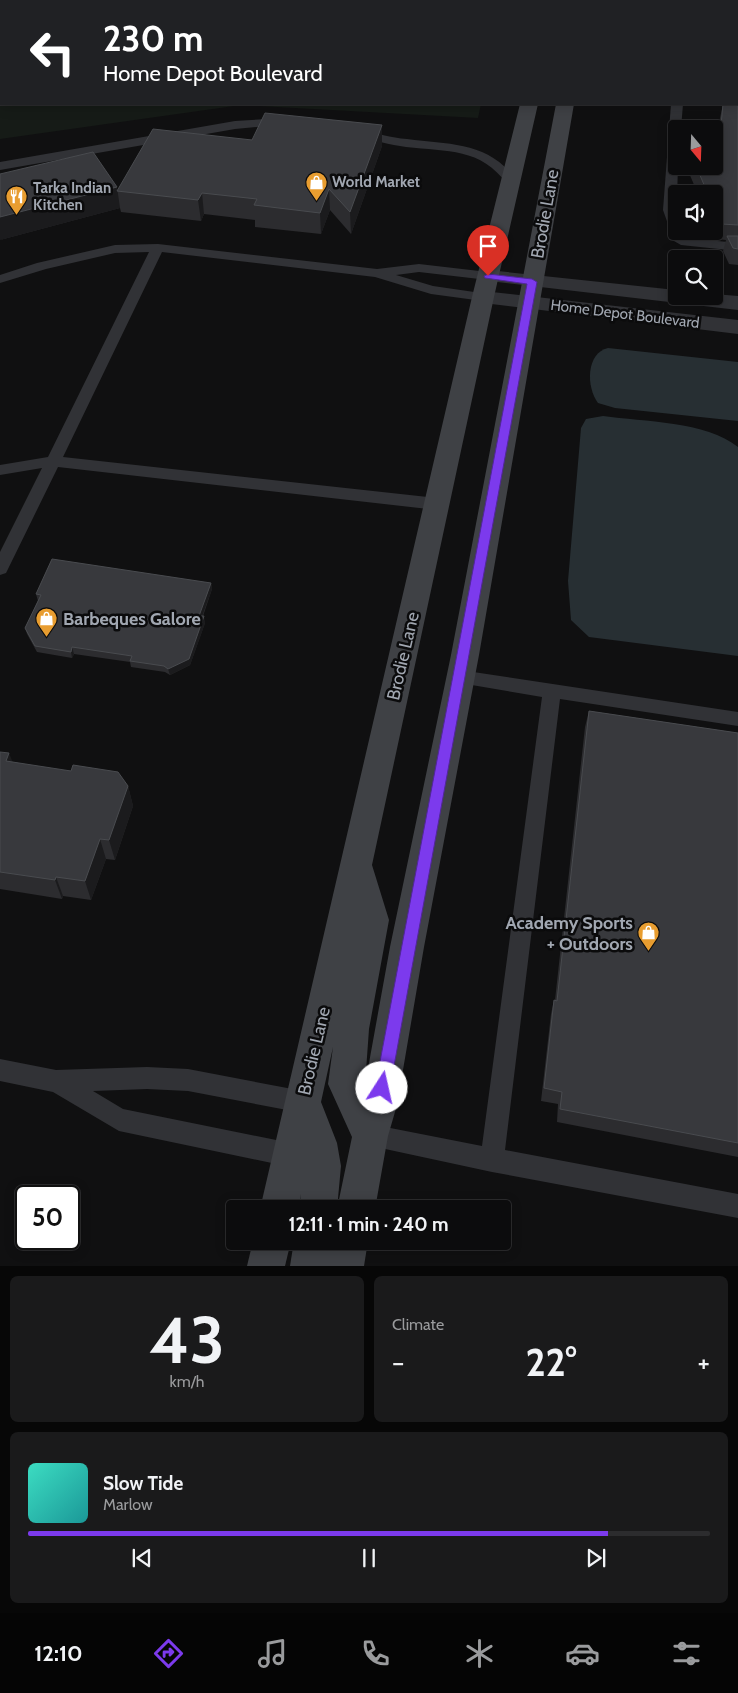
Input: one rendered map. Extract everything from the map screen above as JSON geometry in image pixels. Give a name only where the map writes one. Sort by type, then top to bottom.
[{"type":"main road","name":"Brodie Lane","points":[[281,1200],[486,287],[529,105]]},
{"type":"main road","name":"Brodie Lane","points":[[358,1200],[370,1136],[379,1105],[407,947],[460,678],[565,105]]},
{"type":"main road","points":[[356,865],[372,920],[352,1029],[346,1084],[370,1136]]},
{"type":"main road","points":[[303,1102],[319,1143],[323,1166],[319,1200]]},
{"type":"main road","points":[[266,1266],[270,1250]]},
{"type":"main road","points":[[309,1266],[312,1250]]},
{"type":"main road","points":[[345,1266],[348,1250]]},
{"type":"street","name":"Home Depot Boulevard","points":[[486,287],[530,292],[738,327]]},
{"type":"street","name":"Home Depot Boulevard","points":[[530,292],[738,303]]},
{"type":"lane","points":[[677,105],[669,210],[672,223],[680,241],[738,247]]},
{"type":"lane","points":[[0,166],[235,125],[295,122]]},
{"type":"lane","points":[[350,131],[403,143],[480,153],[499,164],[512,182]]},
{"type":"lane","points":[[0,279],[42,266],[115,249],[158,248],[377,273],[431,290],[486,287]]},
{"type":"lane","points":[[0,569],[158,248]]},
{"type":"lane","points":[[377,273],[419,268],[486,287]]},
{"type":"lane","points":[[0,470],[53,461],[437,504]]},
{"type":"lane","points":[[460,678],[738,719]]},
{"type":"lane","points":[[492,1160],[552,691]]},
{"type":"lane","points":[[0,1070],[56,1081],[147,1078],[188,1080],[303,1102]]},
{"type":"lane","points":[[56,1081],[119,1120],[239,1146],[291,1155]]},
{"type":"lane","points":[[370,1136],[738,1206]]},
{"type":"shaded area","points":[[0,105],[241,105],[0,139]]},
{"type":"shaded area","points":[[241,105],[481,105],[478,118]]},
{"type":"shaded area","points":[[608,348],[738,362],[738,421],[615,408],[598,403],[591,388],[590,371],[595,356]]},
{"type":"shaded area","points":[[603,416],[692,427],[725,438],[738,447],[738,656],[589,637],[571,620],[568,581],[581,428],[586,419]]},
{"type":"building","points":[[723,105],[738,105],[738,225],[723,224],[723,185],[704,185],[700,175],[723,175]]},
{"type":"building","points":[[265,113],[382,125],[350,212],[329,189],[320,213],[254,205],[257,199],[202,193],[198,200],[117,191],[153,129],[252,140]]},
{"type":"building","points":[[93,152],[117,187],[0,217],[0,174]]},
{"type":"building","points":[[727,236],[738,236],[738,249],[733,248]]},
{"type":"building","points":[[52,559],[211,583],[199,616],[204,616],[189,659],[168,669],[164,666],[130,661],[132,656],[72,647],[71,652],[35,646],[25,628],[41,595],[36,594]]},
{"type":"building","name":"Academy Sports + Outdoors","points":[[589,711],[738,733],[738,1143],[560,1109],[562,1092],[544,1088],[554,1000],[557,1001]]},
{"type":"building","points":[[0,752],[9,753],[6,761],[71,771],[73,765],[118,772],[128,786],[109,840],[100,839],[85,881],[56,877],[55,880],[0,872]]},
{"type":"place","name":"World Market","points":[[316,201]]},
{"type":"place","name":"Tarka Indian Kitchen","points":[[17,216]]},
{"type":"place","name":"Barbeques Galore","points":[[47,638]]},
{"type":"place","name":"Academy Sports + Outdoors","points":[[649,952]]},
{"type":"route","points":[[382,1088],[532,282],[488,276]]}]
